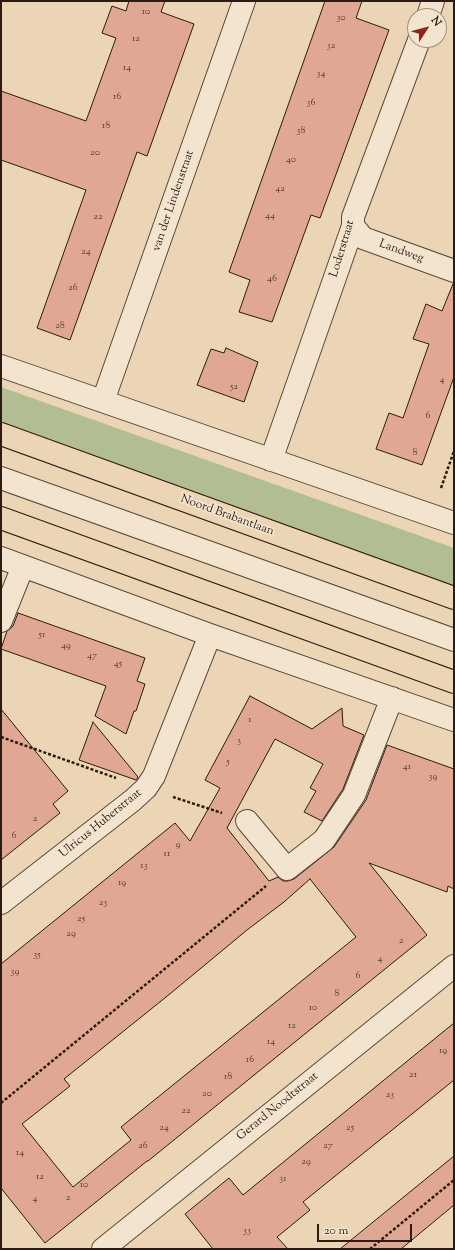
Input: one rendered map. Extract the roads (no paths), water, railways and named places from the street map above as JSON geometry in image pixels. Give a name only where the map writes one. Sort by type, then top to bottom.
[{"type":"main road","name":"Noord Brabantlaan","points":[[1,434],[454,598]]},
{"type":"main road","points":[[1,518],[454,682]]},
{"type":"street","name":"van der Lindenstraat","points":[[103,401],[244,1]]},
{"type":"street","name":"Loderstraat","points":[[271,460],[353,226],[353,217],[416,48]]},
{"type":"street","name":"Landweg","points":[[353,226],[363,238],[454,271]]},
{"type":"street","points":[[1,366],[454,523]]},
{"type":"street","points":[[1,478],[454,640]]},
{"type":"street","points":[[1,558],[454,720]]},
{"type":"street","points":[[1,621],[23,566]]},
{"type":"street","name":"Ulricus Huberstraat","points":[[1,903],[133,800],[146,788],[154,776],[210,634]]},
{"type":"street","points":[[247,821],[287,869],[324,840],[354,795],[392,698]]},
{"type":"street","name":"Gerard Noodtstraat","points":[[102,1249],[454,966]]}]
